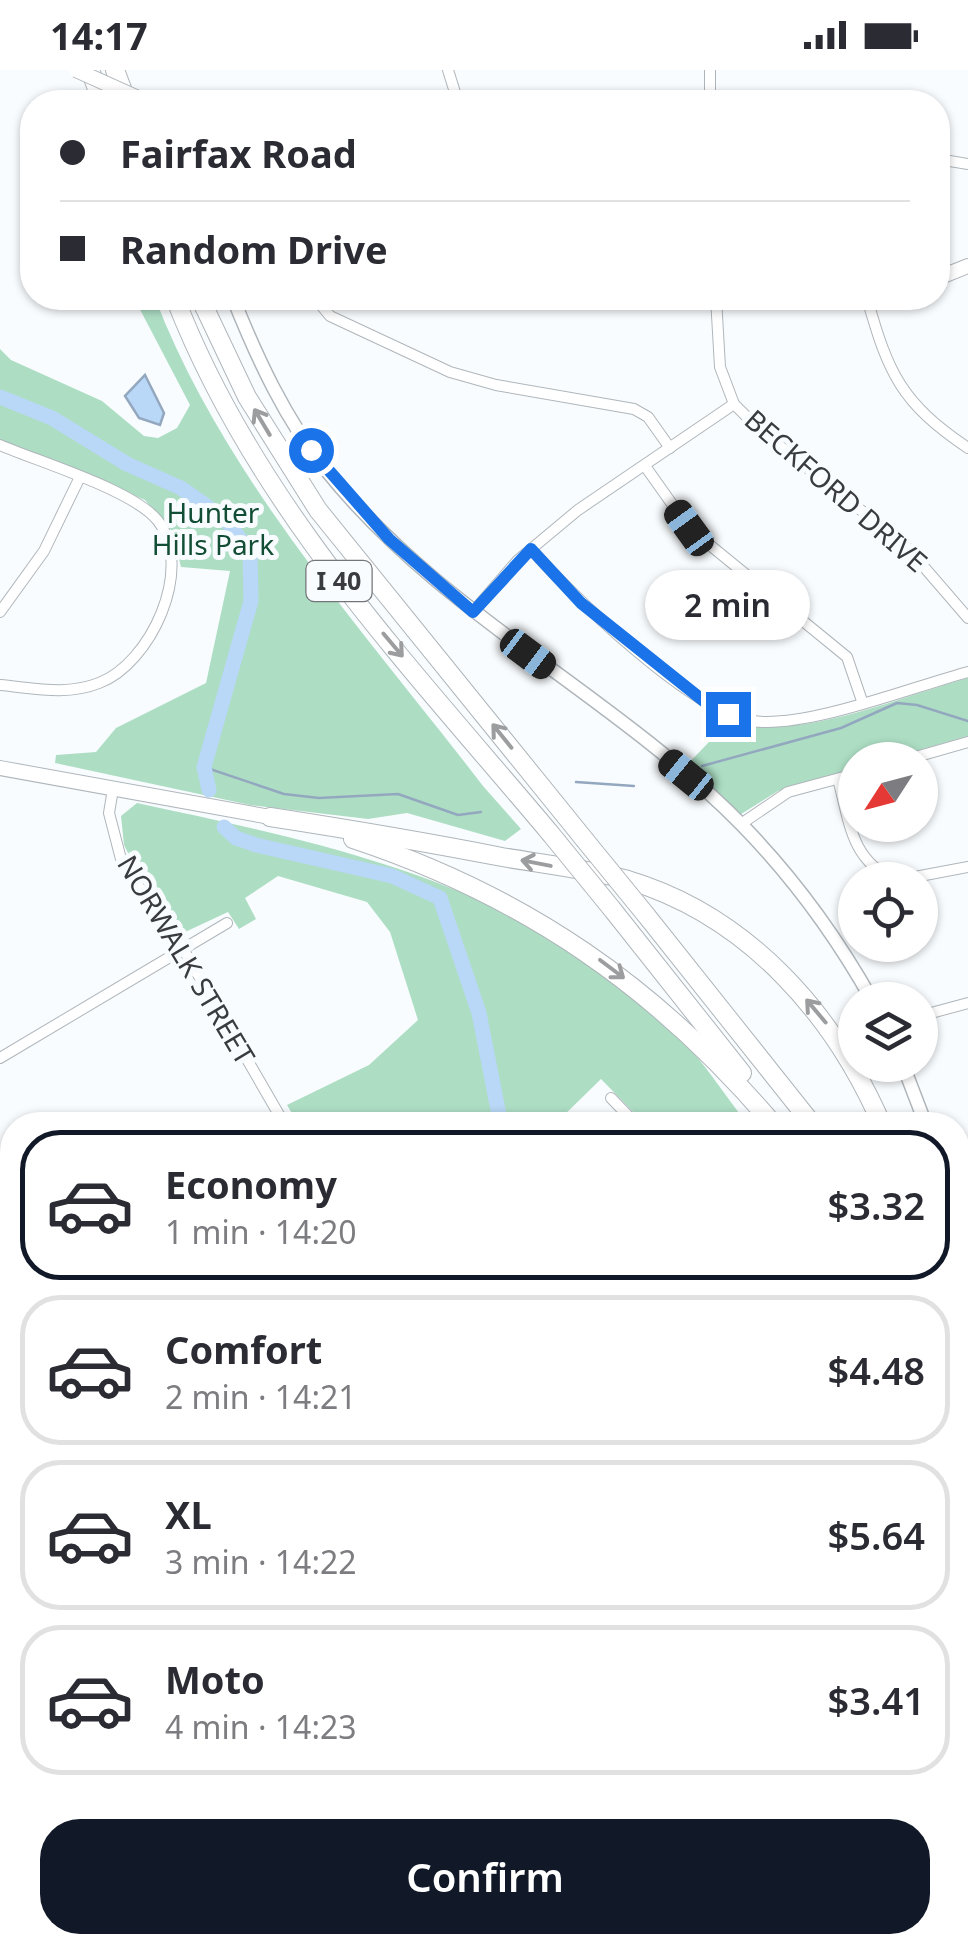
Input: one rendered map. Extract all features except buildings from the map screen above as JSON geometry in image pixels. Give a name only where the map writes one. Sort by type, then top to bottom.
[{"type":"highway","name":"I 40","points":[[181,310],[244,440],[297,526],[773,1112]]},
{"type":"highway","name":"I 40","points":[[206,310],[247,398],[310,497],[803,1112]]},
{"type":"highway","points":[[270,817],[396,853],[476,886],[540,920],[637,988],[736,1081],[763,1112]]},
{"type":"highway","points":[[270,817],[630,880],[701,913],[751,946],[798,990],[859,1072],[876,1112]]},
{"type":"main road","points":[[76,70],[120,90]]},
{"type":"main road","points":[[0,768],[270,817]]},
{"type":"street","points":[[237,310],[271,384],[311,450],[389,539],[473,612],[665,758],[741,824],[815,910],[861,982]]},
{"type":"street","points":[[325,310],[330,316],[450,372],[496,385],[634,409],[648,417],[670,448]]},
{"type":"street","name":"BECKFORD DRIVE","points":[[717,310],[720,368],[734,404],[762,432],[904,545],[968,618]]},
{"type":"street","points":[[870,310],[890,372],[906,396],[968,448]]},
{"type":"street","points":[[473,612],[531,549],[578,510],[734,404]]},
{"type":"street","points":[[0,445],[127,496],[161,525],[172,566],[170,588],[144,644],[102,682],[56,692],[0,684]]},
{"type":"street","points":[[645,466],[689,528],[847,657],[862,701]]},
{"type":"street","points":[[0,612],[44,552],[79,479]]},
{"type":"street","points":[[531,549],[581,603],[705,702],[751,721],[782,722],[968,672]]},
{"type":"street","points":[[938,751],[968,742]]},
{"type":"street","points":[[741,824],[788,792],[838,779]]},
{"type":"street","name":"NORWALK STREET","points":[[113,789],[109,813],[122,863],[182,947],[277,1112]]},
{"type":"street","points":[[938,873],[968,868]]},
{"type":"street","points":[[0,1058],[227,923]]},
{"type":"street","points":[[938,1011],[968,1003]]},
{"type":"street","points":[[910,1082],[921,1112]]},
{"type":"street","points":[[610,1098],[625,1112]]},
{"type":"green space","name":"Hunter Hills Park","points":[[140,310],[160,310],[184,365],[258,492],[346,612],[521,829],[505,841],[407,813],[368,819],[250,805],[55,763],[56,755],[96,752],[116,728],[206,683],[230,571],[181,567],[172,531],[145,500],[0,440],[0,349],[11,360],[102,401],[144,436],[158,438],[177,428],[190,405]]},
{"type":"green space","points":[[968,678],[968,736],[938,745],[838,742],[838,774],[778,791],[738,816],[685,767],[728,722],[787,726],[880,706]]},
{"type":"green space","points":[[137,803],[283,836],[425,878],[493,907],[558,941],[620,983],[687,1044],[738,1112],[633,1112],[601,1079],[567,1112],[291,1112],[287,1105],[369,1065],[418,1020],[390,932],[367,902],[278,876],[245,898],[256,919],[239,929],[228,912],[183,933],[133,863],[124,845],[121,816]]},
{"type":"water","points":[[145,375],[164,413],[160,425],[139,418],[125,396]]},
{"type":"waterway","points":[[0,397],[52,418],[127,464],[181,488],[225,519],[250,552],[251,601],[204,767],[209,790]]},
{"type":"waterway","points":[[702,766],[841,728],[897,703],[968,721]]},
{"type":"waterway","points":[[204,767],[284,794],[319,798],[398,794],[458,815],[481,812]]},
{"type":"waterway","points":[[576,782],[634,786]]},
{"type":"waterway","points":[[224,827],[236,838],[256,845],[392,876],[440,898],[479,1013],[498,1112]]},
{"type":"route","points":[[311,450],[389,539],[473,612],[531,549],[581,603],[705,702],[728,714]]}]
